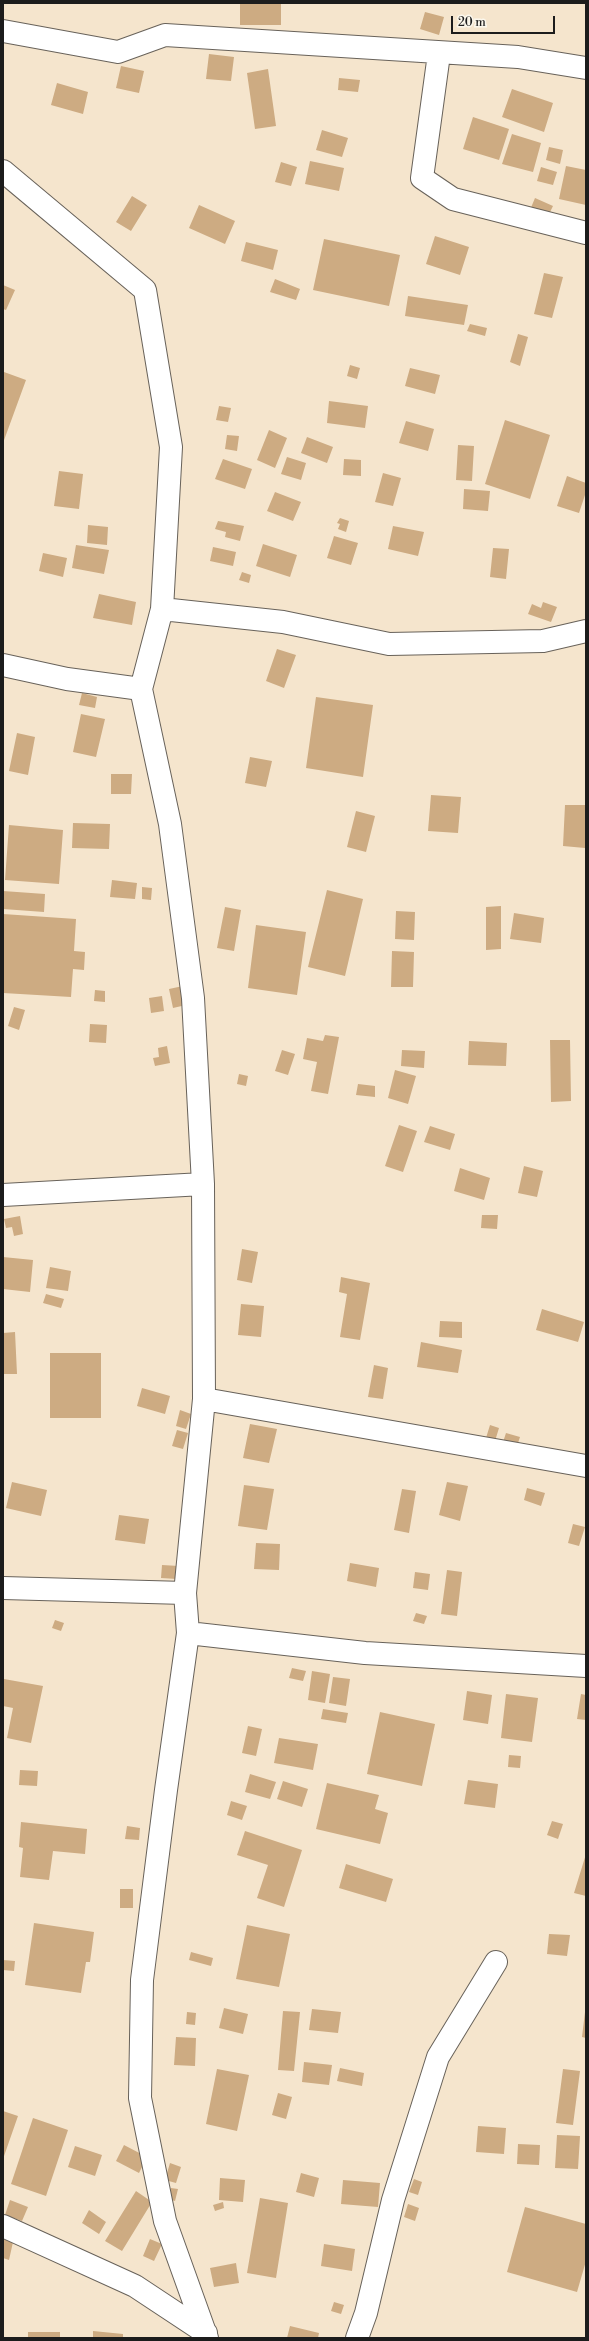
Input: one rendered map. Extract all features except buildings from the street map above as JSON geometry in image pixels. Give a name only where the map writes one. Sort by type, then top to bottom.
[{"type":"street","points":[[3,31],[118,52],[165,35],[439,54],[518,57],[586,68]]},
{"type":"street","points":[[439,54],[422,178],[453,199],[586,233]]},
{"type":"street","points":[[3,171],[145,290],[171,447],[162,609],[141,689],[170,824],[192,990],[203,1184],[204,1399],[185,1593],[188,1633],[142,1980],[140,2098],[165,2221],[206,2335]]},
{"type":"street","points":[[162,609],[283,622],[389,644],[543,641],[586,630]]},
{"type":"street","points":[[3,665],[67,679],[141,689]]},
{"type":"street","points":[[3,1195],[203,1184]]},
{"type":"street","points":[[204,1399],[586,1466]]},
{"type":"street","points":[[3,1588],[185,1593]]},
{"type":"street","points":[[188,1633],[365,1653],[586,1666]]},
{"type":"street","points":[[357,2338],[366,2313],[393,2200],[438,2057],[496,1962]]},
{"type":"street","points":[[3,2226],[135,2286],[206,2335]]}]
